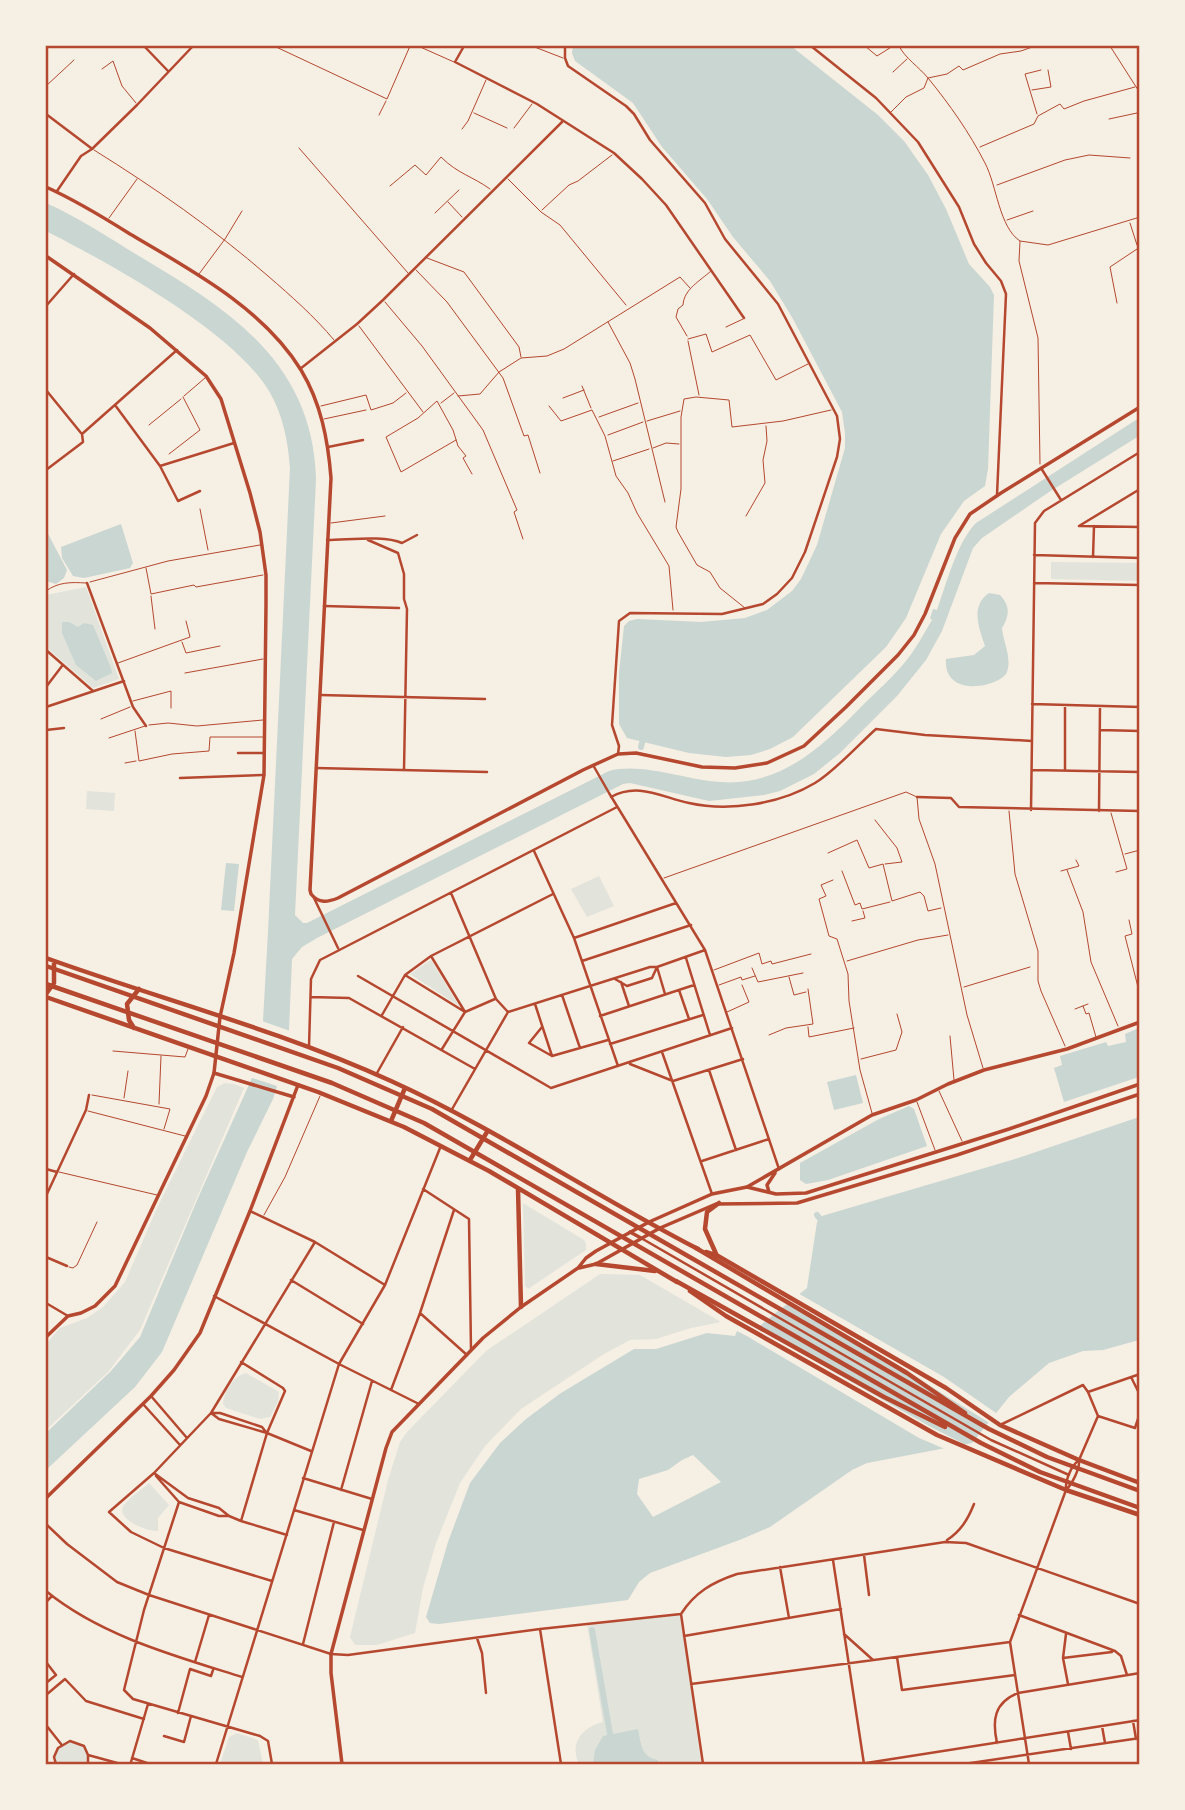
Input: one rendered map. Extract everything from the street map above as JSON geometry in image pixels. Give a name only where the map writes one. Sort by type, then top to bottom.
[{"type":"main road","points":[[46,187],[198,275],[257,320],[275,336],[300,369],[318,407],[328,447],[331,478],[310,891],[314,898],[325,902],[383,876],[618,754],[650,754],[702,767],[735,768],[767,763],[804,746],[898,655],[914,635],[960,529],[970,514],[1139,407]]},
{"type":"main road","points":[[46,256],[177,349],[206,376],[220,399],[257,514],[266,575],[264,775],[220,1017],[214,1073],[187,1137],[115,1286],[95,1306],[68,1316],[46,1337]]},
{"type":"main road","points":[[46,958],[309,1047],[405,1088],[696,1248],[907,1373],[989,1429]]},
{"type":"main road","points":[[54,961],[54,983],[46,996],[321,1093],[391,1121],[470,1160],[657,1271],[884,1397],[1040,1472],[1139,1508]]},
{"type":"main road","points":[[46,966],[338,1068],[432,1109],[989,1429],[1047,1457],[1139,1491]]},
{"type":"main road","points":[[46,984],[331,1083],[424,1124],[981,1443]]},
{"type":"main road","points":[[134,1028],[129,1020],[127,1004],[139,989]]},
{"type":"main road","points":[[579,1268],[586,1258],[649,1222],[712,1194],[747,1187],[872,1115],[916,1100],[984,1070],[1067,1049],[1139,1022]]},
{"type":"main road","points":[[214,1073],[294,1097]]},
{"type":"main road","points":[[747,1187],[769,1192],[806,1193],[1139,1084]]},
{"type":"main road","points":[[46,1498],[174,1370],[200,1333],[298,1086]]},
{"type":"main road","points":[[391,1121],[405,1088]]},
{"type":"main road","points":[[342,1765],[331,1654],[386,1448],[392,1433],[419,1404],[469,1353],[521,1307],[579,1268],[596,1264],[660,1227],[719,1203],[797,1203],[957,1155],[1139,1094]]},
{"type":"main road","points":[[470,1160],[487,1132]]},
{"type":"main road","points":[[954,1146],[957,1155]]},
{"type":"main road","points":[[769,1192],[767,1185],[779,1169]]},
{"type":"main road","points":[[518,1189],[521,1307]]},
{"type":"main road","points":[[718,1256],[705,1229],[707,1212],[719,1203]]},
{"type":"main road","points":[[630,1233],[641,1238]]},
{"type":"main road","points":[[696,1248],[718,1256],[946,1388],[998,1424],[1139,1483]]},
{"type":"main road","points":[[596,1264],[657,1271]]},
{"type":"main road","points":[[676,1281],[726,1316],[907,1420],[1066,1490],[1139,1515]]},
{"type":"street","points":[[144,46],[169,72]]},
{"type":"street","points":[[57,192],[81,156],[92,149],[137,105],[192,46]]},
{"type":"street","points":[[464,46],[455,62],[534,102],[614,153],[642,179],[666,205],[746,317]]},
{"type":"street","points":[[565,46],[568,66],[634,114],[650,140],[705,204],[725,239],[778,304],[834,409],[839,428],[837,457],[805,552],[792,578],[777,594],[763,604],[722,614],[630,613],[619,621],[612,725],[619,746],[618,754]]},
{"type":"street","points":[[811,46],[891,112],[918,142],[959,207],[974,244],[1001,281],[1006,294],[997,495]]},
{"type":"street","points":[[46,114],[92,149]]},
{"type":"street","points":[[300,369],[383,300],[562,122]]},
{"type":"street","points":[[46,306],[74,274]]},
{"type":"street","points":[[82,434],[177,349]]},
{"type":"street","points":[[46,390],[82,434],[83,442],[46,470]]},
{"type":"street","points":[[115,405],[160,466],[178,501],[200,491]]},
{"type":"street","points":[[328,447],[363,440]]},
{"type":"street","points":[[160,466],[235,443]]},
{"type":"street","points":[[1031,810],[1034,555],[1037,518],[1061,500],[1139,453]]},
{"type":"street","points":[[1041,468],[1061,500]]},
{"type":"street","points":[[1139,489],[1079,526],[1139,527]]},
{"type":"street","points":[[1093,557],[1094,526]]},
{"type":"street","points":[[327,540],[389,537],[402,543],[417,534]]},
{"type":"street","points":[[368,540],[398,554],[404,574],[404,599],[407,609],[404,770]]},
{"type":"street","points":[[1034,555],[1139,558]]},
{"type":"street","points":[[87,583],[132,704],[146,726]]},
{"type":"street","points":[[1034,583],[1139,585]]},
{"type":"street","points":[[324,606],[399,608]]},
{"type":"street","points":[[46,650],[93,692]]},
{"type":"street","points":[[46,687],[62,666]]},
{"type":"street","points":[[46,707],[124,681]]},
{"type":"street","points":[[319,695],[485,699]]},
{"type":"street","points":[[1032,704],[1139,707]]},
{"type":"street","points":[[1065,705],[1065,770]]},
{"type":"street","points":[[1099,811],[1100,706]]},
{"type":"street","points":[[46,730],[64,728]]},
{"type":"street","points":[[610,795],[638,789],[692,804],[734,807],[782,797],[816,782],[876,729],[925,735],[1032,741]]},
{"type":"street","points":[[1100,730],[1139,731]]},
{"type":"street","points":[[238,753],[264,753]]},
{"type":"street","points":[[595,767],[705,950],[714,970],[779,1169]]},
{"type":"street","points":[[316,768],[487,772]]},
{"type":"street","points":[[1032,770],[1139,772]]},
{"type":"street","points":[[180,778],[264,775]]},
{"type":"street","points":[[917,797],[951,798],[959,807],[1139,811]]},
{"type":"street","points":[[309,1047],[310,998],[315,967],[320,960],[617,807]]},
{"type":"street","points":[[534,851],[574,938],[618,1066]]},
{"type":"street","points":[[451,893],[496,999],[508,1012]]},
{"type":"street","points":[[382,1015],[405,975],[431,956],[553,894]]},
{"type":"street","points":[[314,898],[339,949]]},
{"type":"street","points":[[574,938],[677,903]]},
{"type":"street","points":[[582,961],[691,925]]},
{"type":"street","points":[[451,1111],[508,1012],[705,950]]},
{"type":"street","points":[[431,956],[465,1012]]},
{"type":"street","points":[[685,957],[710,1035]]},
{"type":"street","points":[[615,979],[627,986],[652,978],[657,967]]},
{"type":"street","points":[[657,967],[665,995]]},
{"type":"street","points":[[405,975],[465,1012]]},
{"type":"street","points":[[358,976],[551,1088],[732,1028]]},
{"type":"street","points":[[621,982],[629,1006]]},
{"type":"street","points":[[600,1016],[694,985]]},
{"type":"street","points":[[679,990],[689,1019]]},
{"type":"street","points":[[562,995],[580,1048]]},
{"type":"street","points":[[310,998],[349,998],[475,1069]]},
{"type":"street","points":[[442,1049],[465,1012],[496,999]]},
{"type":"street","points":[[535,1004],[552,1056]]},
{"type":"street","points":[[542,1027],[529,1043],[552,1056],[704,1014]]},
{"type":"street","points":[[376,1075],[403,1027]]},
{"type":"street","points":[[662,1052],[712,1194]]},
{"type":"street","points":[[628,1063],[673,1082],[743,1059]]},
{"type":"street","points":[[709,1070],[736,1150]]},
{"type":"street","points":[[46,1196],[86,1110],[89,1095]]},
{"type":"street","points":[[701,1161],[769,1139]]},
{"type":"street","points":[[216,1765],[339,1364],[385,1285],[441,1145]]},
{"type":"street","points":[[46,1169],[57,1172]]},
{"type":"street","points":[[423,1189],[469,1219],[469,1353]]},
{"type":"street","points":[[391,1390],[454,1210]]},
{"type":"street","points":[[250,1212],[314,1242],[385,1285]]},
{"type":"street","points":[[641,1238],[990,1440],[1069,1475]]},
{"type":"street","points":[[272,1581],[164,1548],[131,1532],[109,1512],[154,1473],[211,1413],[314,1242]]},
{"type":"street","points":[[46,1257],[67,1266]]},
{"type":"street","points":[[292,1280],[363,1324]]},
{"type":"street","points":[[214,1296],[419,1404]]},
{"type":"street","points":[[46,1303],[68,1316]]},
{"type":"street","points":[[420,1313],[469,1353]]},
{"type":"street","points":[[241,1362],[285,1391],[267,1433],[241,1521]]},
{"type":"street","points":[[1088,1392],[1139,1374]]},
{"type":"street","points":[[1131,1377],[1139,1395]]},
{"type":"street","points":[[341,1490],[372,1381]]},
{"type":"street","points":[[998,1424],[1083,1385],[1098,1416],[1066,1490],[1010,1642],[1029,1765]]},
{"type":"street","points":[[150,1395],[187,1438]]},
{"type":"street","points":[[142,1404],[180,1445]]},
{"type":"street","points":[[211,1413],[220,1413],[262,1427],[267,1433],[311,1451]]},
{"type":"street","points":[[1098,1416],[1137,1429],[1139,1413]]},
{"type":"street","points":[[1066,1490],[1065,1484],[1079,1460]]},
{"type":"street","points":[[154,1473],[179,1503],[219,1516],[229,1516]]},
{"type":"street","points":[[154,1473],[184,1496],[219,1508],[241,1521],[287,1535]]},
{"type":"street","points":[[303,1478],[372,1499]]},
{"type":"street","points":[[179,1503],[135,1641],[124,1688],[130,1697],[148,1704],[260,1736],[268,1741],[272,1765]]},
{"type":"street","points":[[945,1542],[957,1534],[968,1519],[974,1504]]},
{"type":"street","points":[[294,1510],[363,1530]]},
{"type":"street","points":[[303,1645],[334,1522]]},
{"type":"street","points":[[46,1524],[66,1544],[117,1582],[149,1595],[331,1654],[681,1614]]},
{"type":"street","points":[[704,1765],[681,1614],[694,1597],[720,1580],[737,1574],[945,1542],[966,1543],[1139,1604]]},
{"type":"street","points":[[864,1555],[869,1595]]},
{"type":"street","points":[[833,1559],[862,1764],[1139,1720]]},
{"type":"street","points":[[780,1567],[789,1618]]},
{"type":"street","points":[[46,1591],[93,1622],[135,1641],[242,1677]]},
{"type":"street","points":[[46,1602],[52,1596]]},
{"type":"street","points":[[684,1636],[841,1609]]},
{"type":"street","points":[[194,1662],[209,1614]]},
{"type":"street","points":[[1019,1615],[1115,1651],[1121,1656],[1127,1675]]},
{"type":"street","points":[[540,1629],[561,1765]]},
{"type":"street","points":[[844,1633],[873,1660]]},
{"type":"street","points":[[1066,1633],[1063,1658],[1068,1684]]},
{"type":"street","points":[[477,1637],[482,1653],[486,1693]]},
{"type":"street","points":[[691,1684],[1010,1642]]},
{"type":"street","points":[[1063,1658],[1115,1651]]},
{"type":"street","points":[[897,1657],[902,1690],[1015,1675]]},
{"type":"street","points":[[46,1662],[56,1675],[46,1684]]},
{"type":"street","points":[[178,1713],[190,1669],[211,1676],[214,1668]]},
{"type":"street","points":[[997,1743],[993,1722],[998,1708],[1009,1697],[1018,1693],[1139,1673]]},
{"type":"street","points":[[46,1695],[65,1679],[86,1701],[144,1719]]},
{"type":"street","points":[[148,1704],[132,1760],[150,1765]]},
{"type":"street","points":[[163,1736],[184,1742],[191,1716]]},
{"type":"street","points":[[964,1765],[1138,1739],[1133,1721]]},
{"type":"street","points":[[46,1725],[61,1744]]},
{"type":"street","points":[[1102,1726],[1105,1743]]},
{"type":"street","points":[[1068,1732],[1071,1749]]},
{"type":"street","points":[[56,1765],[55,1752],[61,1744],[75,1741],[84,1746],[89,1755],[88,1765]]},
{"type":"street","points":[[89,1755],[121,1765]]},
{"type":"lane","points":[[274,46],[387,99]]},
{"type":"lane","points":[[379,115],[410,46]]},
{"type":"lane","points":[[418,46],[455,62]]},
{"type":"lane","points":[[533,46],[565,58]]},
{"type":"lane","points":[[865,46],[877,56],[893,46]]},
{"type":"lane","points":[[900,46],[965,126],[995,186],[1004,220],[1011,234],[1020,241],[1048,245],[1139,217]]},
{"type":"lane","points":[[928,78],[947,74],[959,66],[963,70],[1000,54],[1035,46]]},
{"type":"lane","points":[[1110,46],[1139,93]]},
{"type":"lane","points":[[893,72],[909,58]]},
{"type":"lane","points":[[46,86],[75,60]]},
{"type":"lane","points":[[103,69],[113,61],[122,86],[137,105]]},
{"type":"lane","points":[[1030,91],[1051,87],[1048,69]]},
{"type":"lane","points":[[1038,116],[1025,74],[1041,70]]},
{"type":"lane","points":[[462,129],[472,113],[486,78]]},
{"type":"lane","points":[[891,112],[906,97],[924,88],[928,78]]},
{"type":"lane","points":[[978,148],[1034,124],[1038,116],[1060,104],[1064,109],[1135,87]]},
{"type":"lane","points":[[514,128],[534,102]]},
{"type":"lane","points":[[472,113],[507,128]]},
{"type":"lane","points":[[1109,119],[1138,113],[1139,117]]},
{"type":"lane","points":[[299,148],[409,274]]},
{"type":"lane","points":[[92,149],[139,178],[225,239],[318,320],[335,342]]},
{"type":"lane","points":[[541,212],[569,185],[614,153]]},
{"type":"lane","points":[[995,186],[1048,165],[1089,155],[1130,158]]},
{"type":"lane","points":[[390,186],[415,165],[426,175],[441,157],[456,171],[472,177],[492,191]]},
{"type":"lane","points":[[506,177],[541,212],[560,225],[627,307]]},
{"type":"lane","points":[[107,220],[139,178]]},
{"type":"lane","points":[[435,213],[458,190]]},
{"type":"lane","points":[[447,201],[464,218]]},
{"type":"lane","points":[[198,275],[242,211]]},
{"type":"lane","points":[[1004,220],[1033,211]]},
{"type":"lane","points":[[1117,303],[1110,267],[1138,247],[1130,221]]},
{"type":"lane","points":[[1020,241],[1020,261],[1038,338],[1041,468]]},
{"type":"lane","points":[[425,257],[464,272],[519,347],[522,358]]},
{"type":"lane","points":[[414,268],[447,302],[499,372],[508,389],[524,436],[528,435],[540,473]]},
{"type":"lane","points":[[699,397],[688,339],[676,317],[690,288],[712,271]]},
{"type":"lane","points":[[457,396],[480,394],[499,372],[522,358],[547,356],[564,349],[627,307],[680,277],[690,288]]},
{"type":"lane","points":[[383,300],[422,346],[489,441],[517,510],[514,512],[523,539]]},
{"type":"lane","points":[[726,327],[746,317]]},
{"type":"lane","points":[[607,321],[630,363],[664,502]]},
{"type":"lane","points":[[357,324],[424,413]]},
{"type":"lane","points":[[688,339],[706,334],[712,352],[750,335],[776,380],[810,363]]},
{"type":"lane","points":[[149,425],[206,376]]},
{"type":"lane","points":[[582,386],[606,436],[616,476],[669,566],[674,613]]},
{"type":"lane","points":[[563,398],[584,390]]},
{"type":"lane","points":[[318,407],[366,395],[371,410],[393,403],[408,392]]},
{"type":"lane","points":[[439,404],[455,392]]},
{"type":"lane","points":[[169,454],[200,430],[183,397]]},
{"type":"lane","points":[[747,609],[720,588],[706,569],[697,565],[676,527],[679,518],[682,411],[685,398],[729,400],[732,426],[765,424],[834,409]]},
{"type":"lane","points":[[456,440],[401,472],[386,438],[437,401],[466,456],[463,458],[472,474]]},
{"type":"lane","points":[[597,418],[640,402]]},
{"type":"lane","points":[[550,406],[561,421],[592,410]]},
{"type":"lane","points":[[322,420],[366,410]]},
{"type":"lane","points":[[606,436],[682,411]]},
{"type":"lane","points":[[746,516],[765,483],[765,424]]},
{"type":"lane","points":[[612,461],[666,443],[681,445]]},
{"type":"lane","points":[[200,509],[208,553]]},
{"type":"lane","points":[[328,523],[385,516]]},
{"type":"lane","points":[[46,591],[52,586],[69,582],[87,583],[146,566],[262,545]]},
{"type":"lane","points":[[146,566],[155,629]]},
{"type":"lane","points":[[150,594],[266,575]]},
{"type":"lane","points":[[116,664],[190,637],[186,621]]},
{"type":"lane","points":[[181,640],[186,653],[220,646]]},
{"type":"lane","points":[[185,673],[265,659]]},
{"type":"lane","points":[[101,719],[132,704],[171,691],[171,708]]},
{"type":"lane","points":[[109,738],[146,726],[168,723],[217,725],[265,720]]},
{"type":"lane","points":[[135,731],[139,761]]},
{"type":"lane","points":[[125,763],[172,754],[209,751],[210,737],[265,737]]},
{"type":"lane","points":[[662,879],[906,792],[917,797],[919,819],[935,864],[970,1025],[984,1070]]},
{"type":"lane","points":[[1009,809],[1014,874],[1038,951],[1038,981],[1067,1049]]},
{"type":"lane","points":[[1110,811],[1127,869],[1116,872]]},
{"type":"lane","points":[[828,853],[857,840],[869,868],[902,862],[897,848],[875,820]]},
{"type":"lane","points":[[1123,854],[1139,850]]},
{"type":"lane","points":[[1061,872],[1079,866],[1076,860]]},
{"type":"lane","points":[[883,864],[892,901]]},
{"type":"lane","points":[[1067,870],[1083,912],[1091,962],[1120,1030]]},
{"type":"lane","points":[[842,871],[855,905],[860,903],[865,918],[852,921]]},
{"type":"lane","points":[[833,880],[821,885],[826,896],[819,899],[830,936],[837,939],[845,962],[859,1060],[872,1115]]},
{"type":"lane","points":[[862,909],[920,892],[924,896],[928,911],[944,908]]},
{"type":"lane","points":[[1129,920],[1132,934],[1125,936],[1139,995]]},
{"type":"lane","points":[[845,962],[918,940],[949,934]]},
{"type":"lane","points":[[714,970],[759,953],[762,964],[771,961],[774,964],[811,954]]},
{"type":"lane","points":[[962,987],[1030,967]]},
{"type":"lane","points":[[752,968],[758,982],[803,973]]},
{"type":"lane","points":[[769,1035],[786,1028],[813,1024],[808,990],[794,995],[788,975]]},
{"type":"lane","points":[[719,985],[741,977],[742,980],[755,976]]},
{"type":"lane","points":[[727,1012],[749,1002],[743,985]]},
{"type":"lane","points":[[1075,1009],[1088,1004]]},
{"type":"lane","points":[[1083,1006],[1086,1014],[1089,1013],[1097,1039]]},
{"type":"lane","points":[[859,1060],[896,1050],[902,1032],[897,1014]]},
{"type":"lane","points":[[807,1025],[809,1037],[854,1028]]},
{"type":"lane","points":[[950,1036],[955,1082]]},
{"type":"lane","points":[[113,1051],[186,1057],[189,1047]]},
{"type":"lane","points":[[159,1107],[161,1054]]},
{"type":"lane","points":[[124,1101],[128,1070]]},
{"type":"lane","points":[[938,1089],[962,1143]]},
{"type":"lane","points":[[261,1218],[269,1209],[285,1177],[321,1093]]},
{"type":"lane","points":[[89,1095],[170,1109],[163,1130]]},
{"type":"lane","points":[[916,1100],[936,1152]]},
{"type":"lane","points":[[86,1110],[187,1137]]},
{"type":"lane","points":[[57,1172],[158,1195]]},
{"type":"lane","points":[[67,1266],[73,1268],[77,1265],[97,1222]]},
{"type":"shaded area","points":[[573,46],[791,46],[878,115],[904,141],[928,175],[946,209],[969,264],[994,295],[988,469],[985,486],[964,501],[941,534],[906,618],[886,647],[793,737],[751,755],[726,757],[689,753],[627,738],[619,724],[619,673],[624,626],[637,619],[701,622],[745,618],[767,610],[792,591],[801,579],[817,545],[845,448],[842,412],[770,281],[733,237],[707,199],[662,147],[633,103],[575,61]]},
{"type":"shaded area","points":[[46,203],[82,221],[205,297],[260,344],[283,372],[300,403],[311,438],[316,479],[295,915],[303,923],[609,771],[635,769],[707,781],[742,782],[781,771],[799,761],[846,722],[910,656],[932,620],[930,618],[933,609],[937,610],[958,552],[976,523],[1139,418],[1139,436],[982,538],[973,548],[942,631],[926,660],[897,696],[840,753],[814,774],[780,791],[709,801],[630,783],[623,784],[302,947],[292,959],[285,1061],[273,1099],[247,1152],[162,1352],[135,1387],[46,1470],[46,1433],[111,1371],[140,1337],[252,1078],[263,1021],[290,468],[278,409],[252,368],[228,345],[168,300],[46,231]]},
{"type":"shaded area","points":[[121,524],[133,563],[130,568],[84,578],[73,576],[62,558],[61,547]]},
{"type":"shaded area","points":[[46,530],[67,570],[64,578],[56,584],[46,581]]},
{"type":"shaded area","points":[[1051,562],[1139,563],[1139,581],[1051,579]]},
{"type":"shaded area","points":[[86,587],[119,679],[93,688],[46,647],[46,595]]},
{"type":"shaded area","points":[[989,593],[1000,595],[1007,608],[1002,628],[1008,655],[1007,672],[995,682],[962,685],[953,680],[948,672],[946,659],[974,655],[985,646],[978,611],[983,598]]},
{"type":"shaded area","points":[[62,622],[78,627],[84,623],[93,625],[112,673],[96,681],[76,665],[62,633]]},
{"type":"shaded area","points":[[87,791],[115,793],[114,811],[86,809]]},
{"type":"shaded area","points":[[226,863],[239,864],[234,911],[221,910]]},
{"type":"shaded area","points":[[599,876],[614,906],[587,917],[571,889]]},
{"type":"shaded area","points":[[431,960],[459,1006],[410,974]]},
{"type":"shaded area","points":[[1139,1028],[1139,1077],[1064,1102],[1054,1068],[1062,1065],[1060,1056],[1106,1042],[1108,1046],[1126,1042],[1125,1034]]},
{"type":"shaded area","points":[[856,1075],[863,1103],[834,1110],[827,1082]]},
{"type":"shaded area","points":[[225,1083],[244,1088],[140,1330],[108,1372],[46,1430],[46,1344],[60,1328],[87,1318],[103,1307],[125,1282],[157,1208],[217,1087]]},
{"type":"shaded area","points":[[909,1106],[914,1109],[927,1146],[828,1180],[806,1184],[800,1180],[800,1163],[879,1119]]},
{"type":"shaded area","points":[[1139,1117],[1139,1340],[1103,1350],[1083,1351],[1049,1363],[1009,1397],[972,1443],[867,1463],[852,1470],[770,1527],[650,1573],[639,1582],[628,1600],[430,1623],[426,1617],[448,1542],[470,1483],[500,1443],[526,1419],[561,1393],[634,1349],[656,1349],[707,1333],[735,1336],[737,1331],[747,1336],[807,1288],[817,1222],[822,1216],[1015,1159]],"holes":[[[693,1455],[721,1482],[653,1517],[637,1494],[639,1479],[668,1470]]]},
{"type":"shaded area","points":[[523,1203],[584,1240],[586,1244],[586,1250],[528,1289],[525,1286]]},
{"type":"shaded area","points":[[600,1274],[640,1275],[721,1322],[656,1339],[630,1340],[521,1409],[485,1446],[460,1483],[436,1543],[423,1588],[415,1633],[377,1645],[355,1645],[350,1637],[388,1480],[400,1442],[486,1351]]},
{"type":"shaded area","points":[[246,1373],[279,1392],[278,1402],[270,1417],[260,1419],[226,1408],[223,1404],[230,1385],[237,1377]]},
{"type":"shaded area","points":[[149,1483],[169,1505],[158,1518],[158,1531],[134,1524],[122,1510],[126,1502]]},
{"type":"shaded area","points":[[681,1614],[701,1764],[579,1764],[576,1750],[579,1737],[589,1728],[603,1722],[587,1624]]},
{"type":"shaded area","points":[[638,1729],[645,1753],[658,1760],[658,1764],[593,1764],[595,1750],[603,1736]]},
{"type":"shaded area","points":[[237,1733],[258,1740],[263,1764],[220,1764],[229,1737]]},
{"type":"shaded area","points":[[75,1741],[87,1750],[88,1764],[56,1764],[55,1752],[61,1744]]},
{"type":"pier","points":[[259,1020],[293,1032],[280,1087],[249,1077]]},
{"type":"pier","points":[[796,1292],[944,1377],[999,1415],[991,1424],[786,1301]]},
{"type":"pier","points":[[753,1326],[970,1447],[952,1452],[919,1438],[735,1329],[746,1332]]},
{"type":"waterway","points":[[641,747],[642,743]]},
{"type":"waterway","points":[[817,1215],[820,1219]]},
{"type":"waterway","points":[[592,1630],[610,1734]]}]
